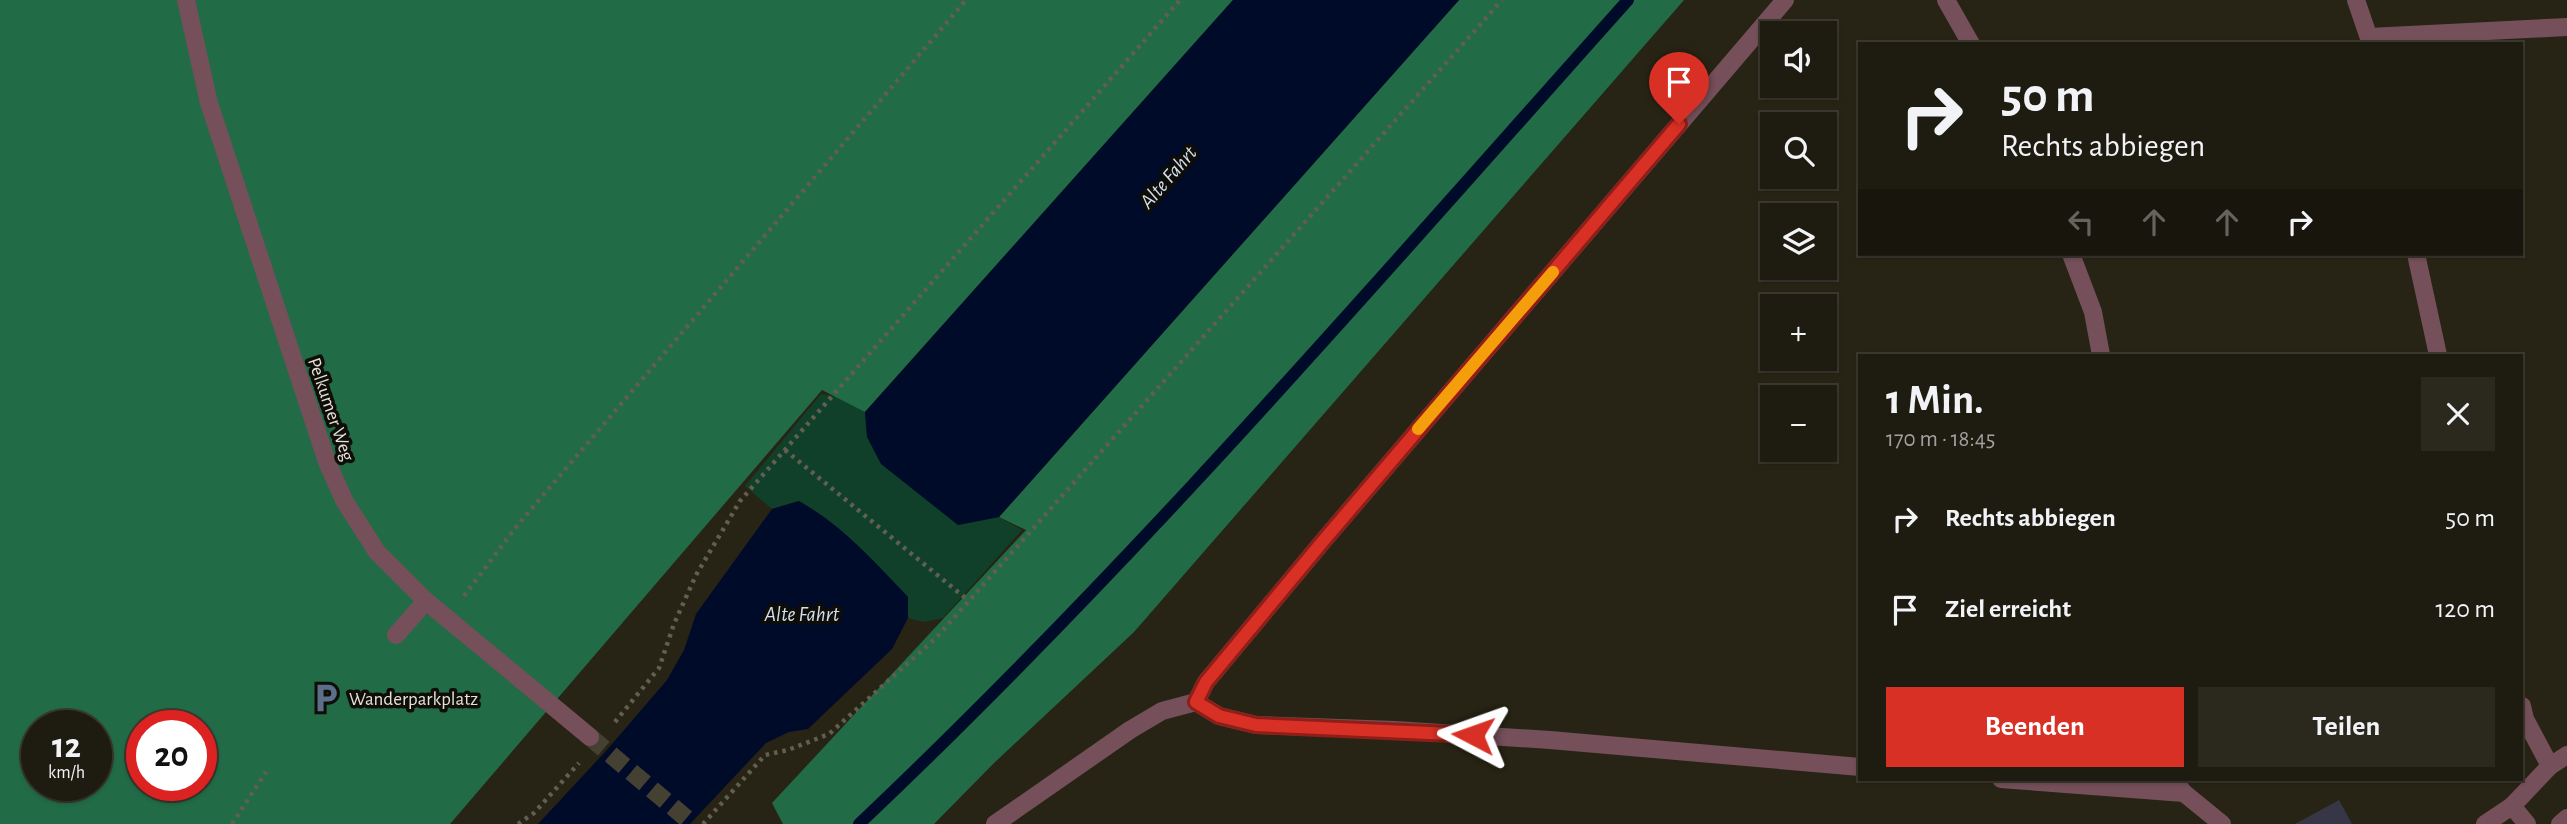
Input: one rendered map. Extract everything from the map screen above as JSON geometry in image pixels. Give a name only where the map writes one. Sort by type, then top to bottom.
[{"type":"street","name":"Pelkumer Weg","points":[[186,0],[209,103],[327,462],[345,502],[377,552],[426,601],[595,741]]},
{"type":"street","points":[[1196,702],[1206,682],[1324,540],[1785,0]]},
{"type":"street","points":[[1946,0],[1970,42]]},
{"type":"street","points":[[2356,0],[2370,40],[2567,27]]},
{"type":"street","points":[[2072,256],[2093,312],[2101,354]]},
{"type":"street","points":[[2416,256],[2438,354]]},
{"type":"street","points":[[396,635],[426,601]]},
{"type":"street","points":[[995,824],[1130,730],[1162,711],[1196,702],[1219,716],[1256,725],[1550,740],[1858,767]]},
{"type":"street","points":[[2523,710],[2550,766]]},
{"type":"street","points":[[2485,824],[2512,806],[2550,766],[2567,755]]},
{"type":"street","points":[[2052,781],[2178,786],[2222,824]]},
{"type":"street","points":[[2512,806],[2527,824]]},
{"type":"street","points":[[2560,824],[2567,818]]},
{"type":"path","points":[[446,618],[516,527],[966,0]]},
{"type":"path","points":[[517,824],[534,813],[659,668],[674,624],[696,575],[740,501],[1180,0]]},
{"type":"path","points":[[703,824],[765,755],[788,750],[829,734],[936,638],[1502,0]]},
{"type":"path","points":[[785,450],[968,601]]},
{"type":"path","points":[[232,824],[266,772]]},
{"type":"green space","points":[[0,0],[1233,0],[865,412],[822,390],[450,824],[0,824]]},
{"type":"green space","points":[[1459,0],[1684,0],[1134,632],[993,764],[934,824],[783,824],[772,803],[1026,530],[999,517]]},
{"type":"green space","points":[[821,394],[850,399],[865,412],[867,437],[958,525],[999,517],[1022,530],[943,618],[924,622],[908,618],[907,597],[799,501],[772,509],[745,486]]},
{"type":"water","points":[[1233,0],[1459,0],[999,517],[958,525],[881,464],[867,437],[865,412]]},
{"type":"water","name":"Alte Fahrt","points":[[799,501],[843,532],[908,597],[908,618],[892,649],[808,729],[789,732],[766,743],[690,824],[538,824],[667,680],[684,650],[696,614],[772,509]]},
{"type":"building","points":[[2339,800],[2352,824],[2295,824]]},
{"type":"waterway","points":[[859,824],[960,726],[1156,524],[1347,316],[1628,0]]},
{"type":"tunnel","points":[[590,737],[693,824]]},
{"type":"slow traffic","points":[[1418,429],[1553,272]]},
{"type":"place","name":"Wanderparkplatz","points":[[326,698]]},
{"type":"route","points":[[1473,735],[1256,725],[1219,716],[1196,702],[1206,682],[1324,540],[1679,124]]}]
